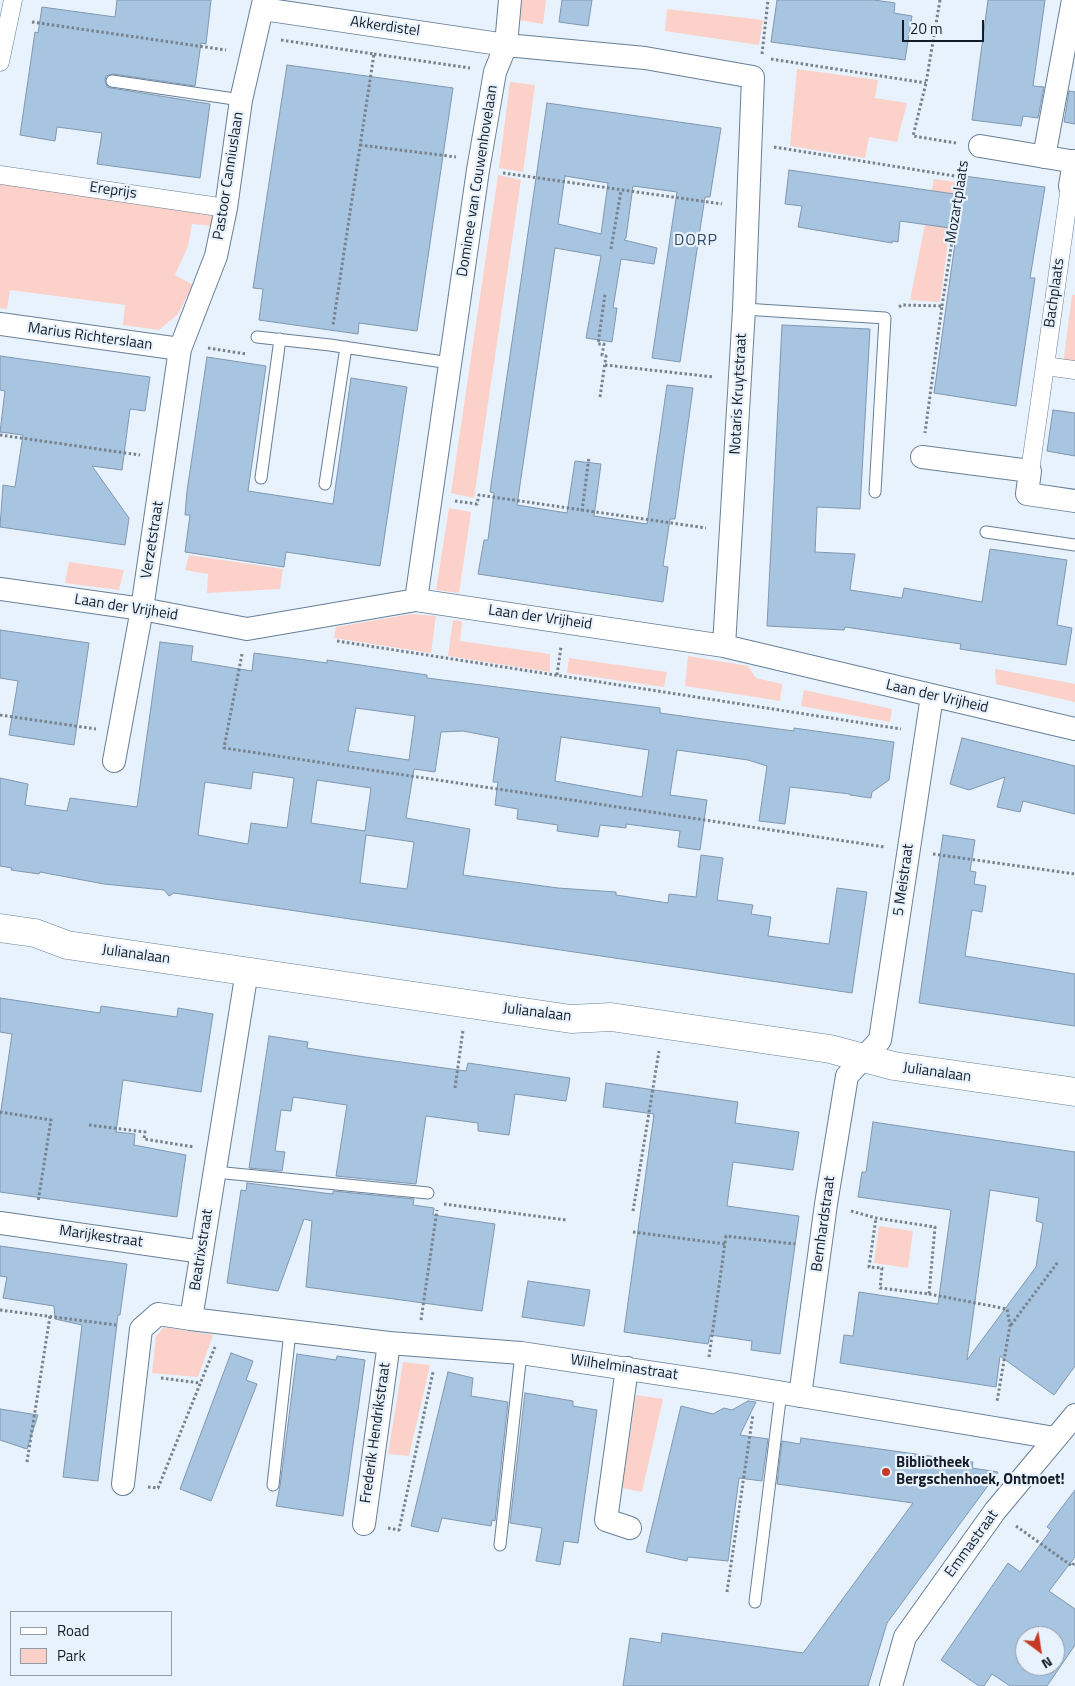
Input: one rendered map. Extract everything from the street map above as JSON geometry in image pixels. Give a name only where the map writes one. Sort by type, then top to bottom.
[{"type":"street","points":[[0,62],[10,23],[13,0]]},
{"type":"street","name":"Dominee van Couwenhovelaan","points":[[416,600],[479,165],[495,72],[506,45],[510,0]]},
{"type":"street","points":[[1044,157],[1074,0]]},
{"type":"street","name":"Akkerdistel","points":[[264,4],[506,45]]},
{"type":"street","name":"Pastoor Canniuslaan","points":[[180,349],[216,256],[226,208],[241,100],[264,4]]},
{"type":"street","name":"Notaris Kruytstraat","points":[[506,45],[645,58],[752,77],[744,309],[724,646]]},
{"type":"street","name":"Mozartplaats","points":[[974,146],[1074,162]]},
{"type":"street","name":"Bachplaats","points":[[1074,162],[1027,494],[1075,501]]},
{"type":"street","name":"Ereprijs","points":[[0,175],[226,208]]},
{"type":"street","name":"Marius Richterslaan","points":[[0,324],[180,349]]},
{"type":"street","name":"Verzetstraat","points":[[114,761],[142,610],[180,349]]},
{"type":"street","points":[[1045,366],[1075,370]]},
{"type":"street","points":[[922,457],[1030,471]]},
{"type":"street","name":"Laan der Vrijheid","points":[[0,589],[142,610],[247,629],[416,600],[724,646],[1075,729]]},
{"type":"street","name":"5 Meistraat","points":[[863,1058],[880,1040],[932,696]]},
{"type":"street","name":"Julianalaan","points":[[0,928],[35,933],[67,945],[571,1019],[611,1017],[830,1049],[894,1066],[1075,1092]]},
{"type":"street","name":"Beatrixstraat","points":[[191,1319],[247,972]]},
{"type":"street","name":"Bernhardstraat","points":[[791,1394],[820,1247],[847,1076],[863,1058]]},
{"type":"street","name":"Marijkestraat","points":[[0,1223],[202,1252]]},
{"type":"street","points":[[123,1484],[141,1329],[158,1314],[191,1319]]},
{"type":"street","name":"Wilhelminastraat","points":[[191,1319],[389,1343],[521,1353],[757,1388],[1055,1438]]},
{"type":"street","name":"Frederik Hendrikstraat","points":[[364,1524],[389,1343]]},
{"type":"street","points":[[627,1368],[606,1520],[630,1528]]},
{"type":"street","name":"Emmastraat","points":[[891,1686],[905,1637],[995,1511],[1075,1415]]},
{"type":"lane","points":[[112,81],[241,100]]},
{"type":"lane","points":[[744,309],[885,318],[875,492]]},
{"type":"lane","points":[[257,337],[346,347],[450,363]]},
{"type":"lane","points":[[261,478],[280,340]]},
{"type":"lane","points":[[325,484],[346,347]]},
{"type":"lane","points":[[986,532],[1075,545]]},
{"type":"lane","points":[[216,1161],[428,1193]]},
{"type":"lane","points":[[273,1485],[290,1332]]},
{"type":"lane","points":[[500,1544],[521,1353]]},
{"type":"lane","points":[[755,1602],[791,1394]]},
{"type":"path","points":[[768,0],[762,58],[926,83]]},
{"type":"path","points":[[940,0],[926,83],[913,136],[974,146]]},
{"type":"path","points":[[10,23],[20,20],[253,45],[374,54],[495,72]]},
{"type":"path","points":[[330,345],[374,54]]},
{"type":"path","points":[[749,142],[961,177]]},
{"type":"path","points":[[360,144],[621,191],[746,208]]},
{"type":"path","name":"Mozartplaats","points":[[922,457],[961,177],[974,146]]},
{"type":"path","points":[[612,249],[621,191]]},
{"type":"path","points":[[600,397],[606,356],[602,355],[604,344],[598,344],[605,294]]},
{"type":"path","points":[[885,318],[902,305],[942,306]]},
{"type":"path","points":[[180,349],[203,347],[277,359]]},
{"type":"path","points":[[605,365],[740,380]]},
{"type":"path","points":[[0,435],[165,459]]},
{"type":"path","points":[[582,511],[589,458]]},
{"type":"path","points":[[431,498],[477,504],[479,495],[731,531]]},
{"type":"path","points":[[303,619],[320,638],[926,733]]},
{"type":"path","points":[[247,629],[224,748],[908,851],[1075,874]]},
{"type":"path","points":[[0,715],[119,732]]},
{"type":"path","points":[[455,1088],[464,1026]]},
{"type":"path","points":[[633,1211],[660,1048]]},
{"type":"path","points":[[0,1112],[50,1120],[34,1228]]},
{"type":"path","points":[[89,1125],[145,1132],[144,1139],[216,1161]]},
{"type":"path","points":[[364,1524],[399,1530],[428,1346],[438,1203],[566,1220]]},
{"type":"path","points":[[826,1204],[876,1218],[935,1227],[929,1294]]},
{"type":"path","points":[[876,1218],[869,1267],[882,1268],[880,1288],[929,1294],[1007,1309],[1010,1325],[992,1428]]},
{"type":"path","points":[[633,1232],[725,1244]]},
{"type":"path","points":[[706,1380],[726,1236],[820,1247]]},
{"type":"path","points":[[1010,1325],[1058,1262]]},
{"type":"path","points":[[0,1310],[141,1329]]},
{"type":"path","points":[[27,1462],[50,1316]]},
{"type":"path","points":[[123,1484],[158,1488],[224,1324]]},
{"type":"path","points":[[136,1374],[200,1383]]},
{"type":"path","points":[[727,1592],[757,1388]]},
{"type":"path","points":[[995,1511],[1072,1566],[1075,1562]]},
{"type":"green space","points":[[522,0],[546,0],[543,24],[519,20]]},
{"type":"green space","points":[[667,9],[763,20],[759,45],[665,31]]},
{"type":"green space","points":[[797,69],[878,80],[875,98],[907,103],[897,142],[869,137],[865,158],[790,146]]},
{"type":"green space","points":[[510,82],[535,85],[523,172],[499,168]]},
{"type":"green space","points":[[498,175],[521,180],[474,498],[451,493]]},
{"type":"green space","points":[[934,179],[956,182],[940,302],[910,300]]},
{"type":"green space","points":[[0,181],[214,212],[213,226],[192,224],[188,246],[175,275],[193,285],[178,314],[159,330],[123,325],[125,305],[10,290],[7,309],[0,308]]},
{"type":"green space","points":[[1072,295],[1075,295],[1075,366],[1063,365]]},
{"type":"green space","points":[[449,508],[471,512],[459,593],[436,590]]},
{"type":"green space","points":[[189,555],[283,569],[280,589],[207,593],[208,574],[185,570]]},
{"type":"green space","points":[[69,562],[124,570],[119,590],[65,583]]},
{"type":"green space","points":[[411,614],[436,616],[431,653],[334,638],[336,627]]},
{"type":"green space","points":[[453,620],[462,621],[460,641],[550,654],[550,672],[448,656]]},
{"type":"green space","points":[[688,656],[748,666],[756,678],[782,684],[780,701],[685,686]]},
{"type":"green space","points":[[569,658],[667,672],[664,687],[567,673]]},
{"type":"green space","points":[[995,669],[1075,684],[1075,702],[996,684]]},
{"type":"green space","points":[[804,690],[892,709],[890,722],[801,706]]},
{"type":"green space","points":[[879,1226],[913,1231],[908,1268],[874,1263]]},
{"type":"green space","points":[[164,1327],[213,1335],[198,1377],[152,1373],[156,1336]]},
{"type":"green space","points":[[403,1362],[430,1365],[409,1456],[388,1454]]},
{"type":"green space","points":[[636,1395],[663,1399],[642,1492],[622,1488]]},
{"type":"building","points":[[117,0],[211,0],[206,44],[201,43],[195,86],[113,74],[106,76],[105,80],[107,87],[111,88],[210,104],[200,178],[97,164],[102,133],[57,127],[55,141],[20,135],[35,32],[38,33],[42,7],[115,17]]},
{"type":"building","points":[[562,0],[592,0],[588,26],[559,22]]},
{"type":"building","points":[[777,0],[874,0],[895,3],[894,13],[912,16],[905,60],[771,42]]},
{"type":"building","points":[[988,0],[1045,0],[1033,86],[1044,87],[1038,118],[1023,116],[1021,126],[972,120]]},
{"type":"building","points":[[287,65],[453,88],[417,331],[359,323],[358,334],[259,320],[263,289],[253,288]]},
{"type":"building","points":[[1069,91],[1075,92],[1075,124],[1064,122]]},
{"type":"building","points":[[547,103],[721,128],[710,197],[705,197],[680,362],[652,358],[677,192],[633,186],[626,238],[624,240],[657,248],[654,264],[621,259],[613,308],[617,308],[612,342],[586,338],[601,256],[555,248],[517,505],[567,513],[575,461],[601,464],[594,516],[647,524],[667,385],[693,388],[675,519],[670,519],[663,566],[668,567],[663,602],[478,574],[484,540],[488,540],[494,493],[490,492]],"holes":[[[565,176],[608,183],[601,234],[558,224]]]},
{"type":"building","points":[[789,170],[961,195],[964,176],[1045,187],[1030,278],[1035,278],[1016,406],[934,393],[957,229],[900,221],[898,242],[892,241],[892,243],[798,227],[802,206],[785,204]]},
{"type":"building","points":[[782,325],[870,329],[860,509],[817,507],[815,552],[855,554],[850,590],[902,598],[904,588],[982,602],[990,549],[1067,560],[1057,625],[1072,628],[1066,665],[960,649],[961,644],[845,627],[844,630],[767,626]]},
{"type":"building","points":[[0,356],[150,377],[145,411],[130,409],[122,470],[92,466],[129,518],[125,545],[0,527],[3,485],[15,487],[23,435],[0,432],[5,391],[0,390]]},
{"type":"building","points":[[207,357],[266,366],[248,491],[333,504],[351,378],[407,387],[380,566],[286,552],[284,567],[185,552],[190,515],[185,515],[187,491]]},
{"type":"building","points":[[1053,410],[1075,413],[1075,456],[1047,451]]},
{"type":"building","points":[[0,630],[89,643],[74,745],[9,735],[18,681],[0,678]]},
{"type":"building","points":[[160,642],[193,646],[191,661],[252,671],[254,653],[327,663],[327,660],[427,675],[427,678],[660,708],[660,713],[794,731],[794,728],[894,742],[889,780],[872,792],[871,798],[790,787],[785,824],[759,821],[767,766],[748,760],[677,750],[670,795],[707,800],[700,850],[678,847],[680,831],[626,824],[626,828],[600,825],[598,837],[557,831],[558,825],[517,819],[518,809],[495,805],[498,782],[493,782],[499,738],[463,731],[441,732],[435,772],[414,769],[406,818],[470,829],[463,875],[558,888],[616,892],[616,895],[668,903],[669,894],[696,897],[701,855],[723,858],[717,900],[753,905],[751,914],[771,917],[768,936],[829,944],[837,888],[867,892],[852,993],[174,893],[169,896],[164,890],[104,884],[40,872],[39,874],[11,870],[12,868],[0,866],[0,778],[28,784],[25,805],[67,811],[70,798],[137,807]],"holes":[[[356,708],[415,716],[409,760],[348,751]],[[561,737],[649,750],[642,797],[555,781]],[[253,772],[294,778],[287,828],[251,823],[248,844],[198,835],[205,782],[251,789]],[[317,780],[371,788],[365,831],[311,823]],[[366,835],[414,842],[407,889],[360,883]]]},
{"type":"building","points":[[962,738],[1075,766],[1075,814],[1023,801],[1020,812],[997,807],[1005,777],[969,790],[950,784]]},
{"type":"building","points":[[943,835],[975,840],[970,871],[976,872],[974,884],[986,886],[982,912],[972,910],[965,956],[1075,974],[1075,1026],[919,1003]]},
{"type":"building","points":[[0,998],[100,1013],[101,1006],[177,1017],[178,1008],[213,1014],[201,1092],[123,1080],[116,1132],[135,1134],[134,1145],[186,1155],[177,1217],[0,1192],[0,1117],[12,1034],[0,1032]]},
{"type":"building","points":[[269,1036],[308,1042],[307,1048],[365,1057],[466,1071],[468,1063],[570,1078],[566,1101],[515,1094],[509,1135],[478,1131],[478,1123],[426,1116],[416,1184],[336,1176],[347,1105],[293,1097],[291,1111],[281,1110],[275,1151],[285,1152],[282,1171],[249,1168]]},
{"type":"building","points":[[606,1083],[738,1102],[735,1123],[799,1132],[793,1170],[733,1162],[727,1206],[799,1216],[780,1354],[751,1350],[752,1341],[710,1335],[708,1344],[624,1332],[654,1114],[603,1107]]},
{"type":"building","points":[[873,1122],[1075,1152],[1075,1366],[1054,1395],[1000,1356],[996,1387],[840,1363],[844,1335],[853,1336],[859,1292],[938,1304],[951,1210],[858,1197],[862,1172],[866,1172]],"holes":[[[990,1190],[1039,1198],[1036,1221],[1043,1223],[1036,1267],[967,1360]]]},
{"type":"building","points":[[247,1183],[333,1194],[333,1191],[414,1199],[413,1205],[434,1208],[433,1215],[495,1224],[482,1311],[306,1287],[312,1221],[304,1219],[278,1291],[227,1283],[241,1190],[246,1191]]},
{"type":"building","points":[[0,1246],[127,1264],[120,1315],[118,1315],[98,1481],[63,1477],[82,1325],[55,1319],[54,1306],[3,1298],[7,1277],[0,1276]]},
{"type":"building","points":[[528,1281],[590,1290],[584,1326],[522,1317]]},
{"type":"building","points":[[231,1353],[253,1361],[246,1380],[257,1384],[211,1501],[180,1489]]},
{"type":"building","points":[[297,1354],[336,1360],[337,1356],[365,1360],[343,1516],[276,1506]]},
{"type":"building","points":[[448,1372],[473,1378],[471,1396],[508,1402],[495,1521],[492,1520],[491,1526],[442,1518],[438,1532],[411,1526]]},
{"type":"building","points":[[525,1393],[573,1401],[573,1406],[597,1410],[578,1543],[564,1541],[560,1565],[536,1561],[542,1528],[510,1523]]},
{"type":"building","points":[[748,1401],[756,1402],[740,1435],[768,1439],[762,1481],[739,1478],[728,1561],[688,1557],[687,1561],[646,1552],[681,1406],[713,1414],[724,1408],[732,1410]]},
{"type":"building","points":[[0,1409],[38,1415],[27,1449],[0,1440]]},
{"type":"building","points":[[801,1438],[973,1462],[972,1468],[998,1472],[887,1623],[868,1686],[623,1686],[630,1638],[661,1643],[662,1633],[803,1653],[913,1503],[777,1484],[782,1441],[800,1444]]},
{"type":"building","points":[[1075,1490],[1075,1557],[1049,1591],[1075,1609],[1075,1645],[1065,1660],[1065,1626],[1015,1626],[1015,1676],[1054,1676],[1047,1686],[1010,1686],[992,1674],[984,1686],[979,1686],[941,1660],[1008,1563],[1020,1572],[1051,1530],[1047,1527]]},
{"type":"place","name":"Bibliotheek Bergschenhoek, Ontmoet!","points":[[886,1472]]},
{"type":"district","name":"DORP","points":[[696,241]]}]
